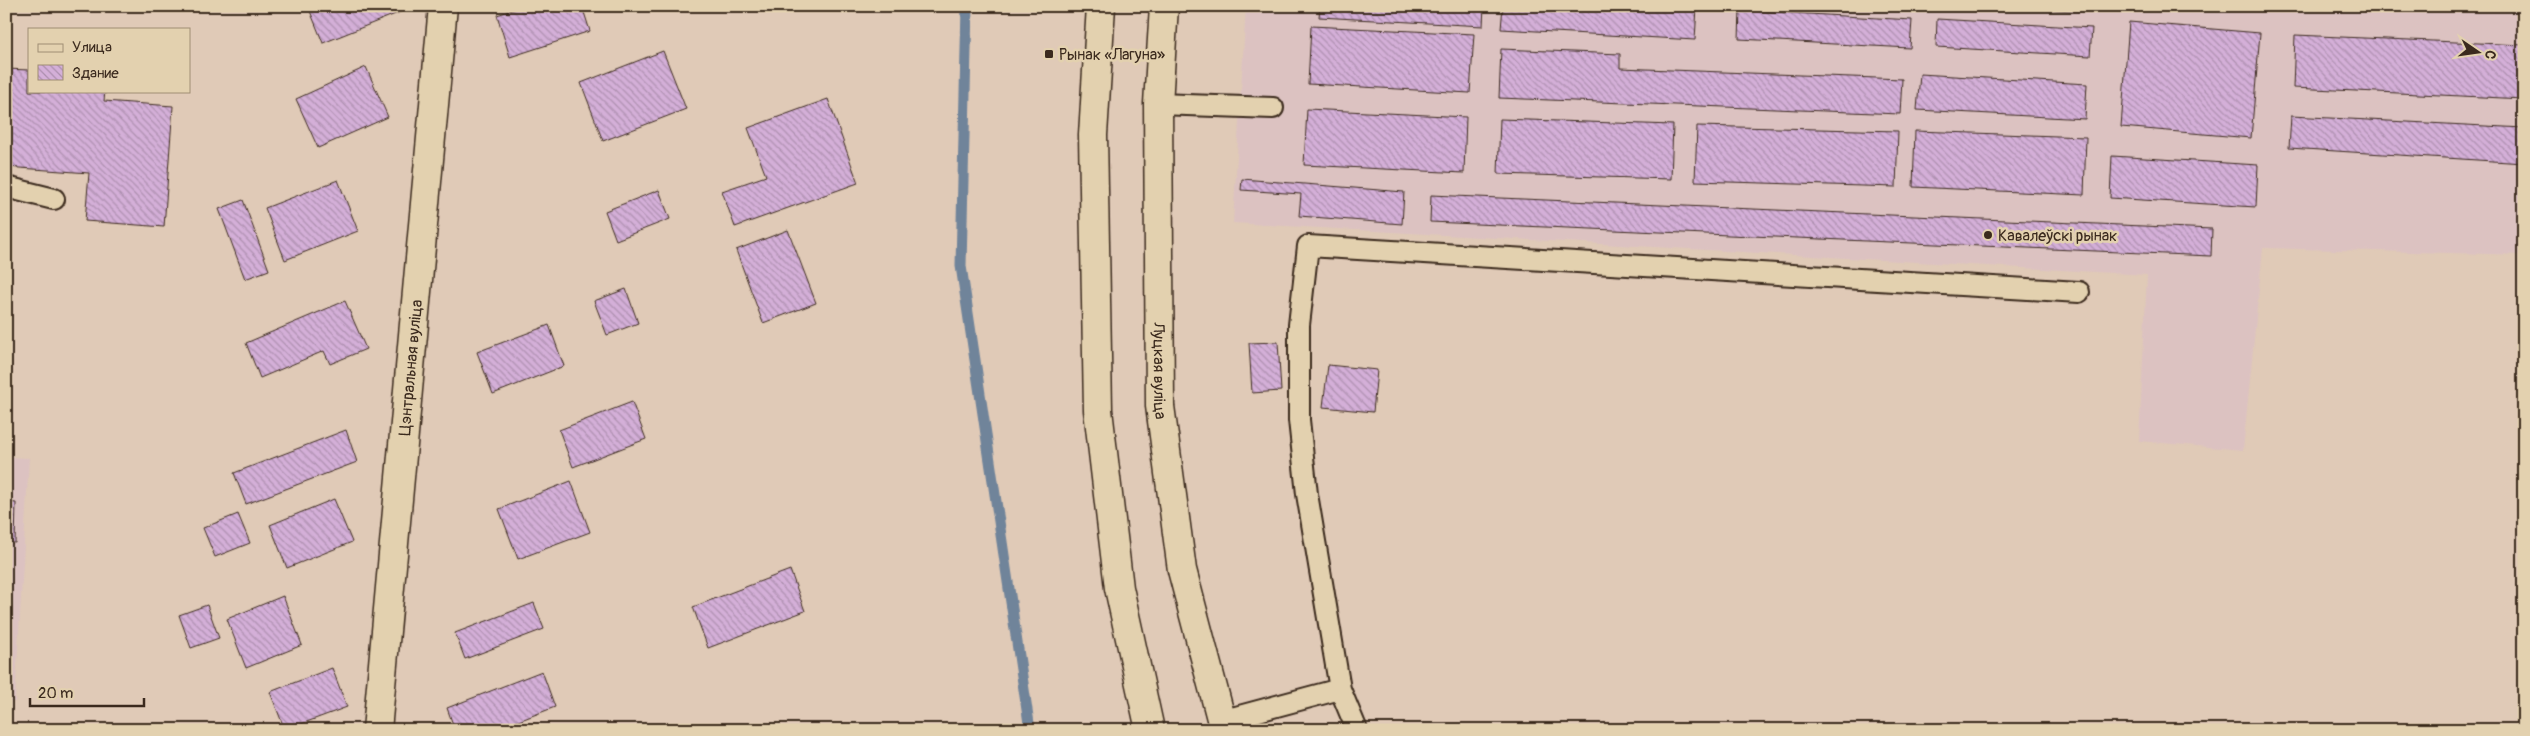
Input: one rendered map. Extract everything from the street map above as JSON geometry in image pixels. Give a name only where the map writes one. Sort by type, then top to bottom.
[{"type":"street","name":"Цэнтральная вуліца","points":[[377,730],[443,6]]},
{"type":"street","points":[[1101,6],[1093,135],[1098,410],[1119,588],[1150,730]]},
{"type":"street","name":"Луцкая вуліца","points":[[1164,6],[1158,104],[1160,406],[1182,570],[1222,725]]},
{"type":"lane","points":[[1158,104],[1273,108]]},
{"type":"lane","points":[[6,187],[54,199]]},
{"type":"lane","points":[[1357,730],[1340,689],[1307,494],[1299,420],[1299,325],[1308,246],[2079,292]]},
{"type":"lane","points":[[1222,725],[1340,689]]},
{"type":"shaded area","name":"Кавалеўскі рынак","points":[[1246,6],[2524,6],[2524,255],[2263,248],[2243,450],[2139,441],[2147,275],[1233,223]]},
{"type":"shaded area","points":[[6,457],[29,458],[15,702],[6,701]]},
{"type":"building","points":[[308,6],[401,6],[403,11],[323,43]]},
{"type":"building","points":[[524,6],[582,6],[590,31],[510,57],[497,15]]},
{"type":"building","points":[[1320,6],[1484,6],[1483,26],[1319,17]]},
{"type":"building","points":[[1503,6],[1697,7],[1695,40],[1501,29]]},
{"type":"building","points":[[1986,6],[2092,6],[2091,12]]},
{"type":"building","points":[[1740,10],[1912,20],[1910,48],[1739,39]]},
{"type":"building","points":[[1937,19],[2092,28],[2090,56],[1936,47]]},
{"type":"building","points":[[2129,22],[2260,33],[2251,138],[2121,127]]},
{"type":"building","points":[[1311,26],[1474,34],[1470,93],[1308,84]]},
{"type":"building","points":[[2295,35],[2524,45],[2524,99],[2293,88]]},
{"type":"building","points":[[1501,49],[1620,54],[1620,68],[1902,79],[1900,114],[1499,98]]},
{"type":"building","points":[[663,51],[686,109],[603,141],[581,83]]},
{"type":"building","points":[[366,67],[388,117],[318,148],[296,99]]},
{"type":"building","points":[[6,69],[28,70],[28,92],[105,92],[104,101],[173,106],[164,227],[85,221],[89,173],[6,167]]},
{"type":"building","points":[[1920,74],[2087,84],[2085,119],[1917,110]]},
{"type":"building","points":[[828,99],[858,183],[735,227],[722,191],[766,176],[748,128]]},
{"type":"building","points":[[1307,109],[1466,117],[1464,173],[1304,165]]},
{"type":"building","points":[[2291,116],[2524,128],[2524,163],[2289,148]]},
{"type":"building","points":[[1500,119],[1673,125],[1671,179],[1498,174]]},
{"type":"building","points":[[1697,126],[1898,131],[1896,187],[1695,181]]},
{"type":"building","points":[[1915,131],[2086,137],[2084,195],[1913,187]]},
{"type":"building","points":[[2112,156],[2258,165],[2256,207],[2110,198]]},
{"type":"building","points":[[1242,179],[1404,192],[1402,224],[1299,216],[1301,194],[1241,190]]},
{"type":"building","points":[[338,180],[358,231],[285,260],[265,208]]},
{"type":"building","points":[[659,190],[670,219],[616,240],[605,211]]},
{"type":"building","points":[[1431,195],[2212,229],[2211,256],[1430,222]]},
{"type":"building","points":[[243,200],[269,270],[245,279],[219,209]]},
{"type":"building","points":[[788,230],[816,303],[763,323],[736,250]]},
{"type":"building","points":[[626,289],[638,323],[607,335],[594,301]]},
{"type":"building","points":[[345,301],[366,349],[330,364],[324,351],[260,378],[246,343]]},
{"type":"building","points":[[549,325],[564,366],[493,394],[477,352]]},
{"type":"building","points":[[1278,342],[1281,391],[1252,393],[1249,343]]},
{"type":"building","points":[[1328,365],[1377,370],[1373,412],[1323,407]]},
{"type":"building","points":[[632,402],[646,439],[573,467],[559,430]]},
{"type":"building","points":[[346,430],[357,462],[246,504],[234,473]]},
{"type":"building","points":[[571,481],[590,532],[518,559],[499,509]]},
{"type":"building","points":[[334,499],[352,542],[287,568],[270,525]]},
{"type":"building","points":[[6,502],[16,503],[15,543],[6,542]]},
{"type":"building","points":[[238,514],[250,543],[215,557],[203,528]]},
{"type":"building","points":[[790,570],[805,611],[708,648],[693,607]]},
{"type":"building","points":[[283,596],[302,645],[246,668],[227,619]]},
{"type":"building","points":[[534,603],[544,629],[465,659],[455,633]]},
{"type":"building","points":[[207,605],[219,638],[191,648],[179,615]]},
{"type":"building","points":[[332,668],[347,707],[285,730],[270,692]]},
{"type":"building","points":[[542,671],[555,707],[495,730],[455,730],[447,708]]},
{"type":"waterway","points":[[967,6],[961,266],[1030,730]]},
{"type":"place","name":"Рынак «Лагуна»","points":[[1049,54]]},
{"type":"place","name":"Кавалеўскі рынак","points":[[1988,235]]}]
